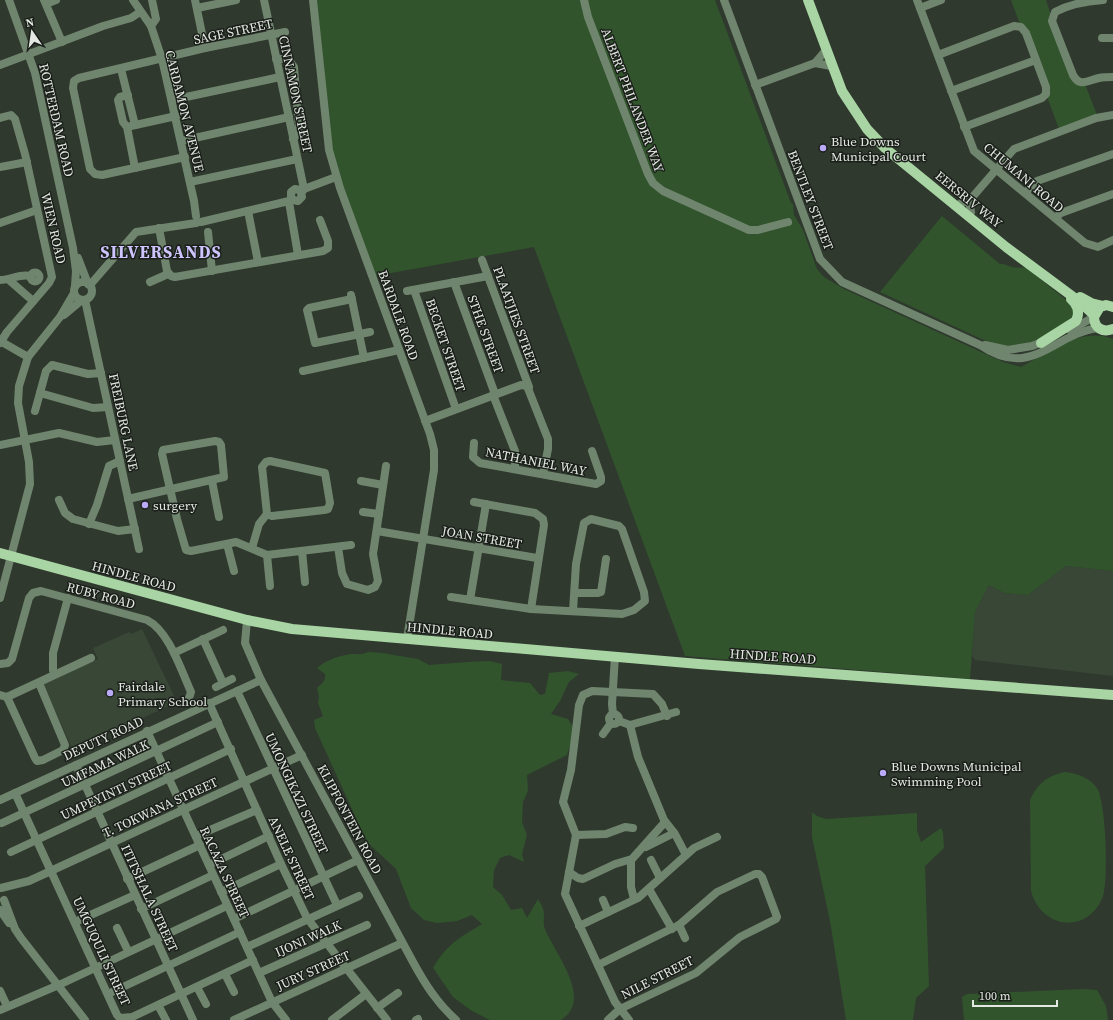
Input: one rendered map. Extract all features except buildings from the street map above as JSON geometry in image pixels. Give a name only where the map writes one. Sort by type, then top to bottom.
[{"type":"main road","name":"EERSRIV WAY","points":[[808,0],[832,66],[851,108],[875,138],[1001,242],[1080,302],[1094,316]]},
{"type":"main road","name":"EERSRIV WAY","points":[[813,0],[844,84],[863,117],[889,146],[965,202],[971,212],[1079,296],[1091,303],[1110,307]]},
{"type":"main road","points":[[1041,343],[1074,323],[1078,318],[1075,303],[1055,283]]},
{"type":"main road","points":[[1110,307],[1097,309],[1094,316],[1095,323],[1099,328],[1104,330],[1112,330]]},
{"type":"main road","name":"HINDLE ROAD","points":[[0,553],[247,620],[292,629],[907,680],[1113,695]]},
{"type":"main road","name":"HINDLE ROAD","points":[[907,680],[965,688],[1113,701]]},
{"type":"street","name":"ROTTERDAM ROAD","points":[[9,0],[29,54],[47,126],[73,248],[76,271],[75,290]]},
{"type":"street","points":[[56,0],[45,2],[62,42]]},
{"type":"street","name":"CARDAMON AVENUE","points":[[133,0],[151,26],[162,59],[198,219]]},
{"type":"street","name":"CARDAMON AVENUE","points":[[151,26],[156,19],[152,0]]},
{"type":"street","points":[[205,48],[196,4],[234,0]]},
{"type":"street","name":"CINNAMON STREET","points":[[264,0],[303,191]]},
{"type":"street","name":"BARDALE ROAD","points":[[313,0],[329,150],[336,177],[432,442],[434,464],[407,639]]},
{"type":"street","name":"ALBERT PHILANDER WAY","points":[[584,0],[588,17],[645,166],[653,183],[663,191],[745,229],[755,230],[788,222]]},
{"type":"street","name":"BENTLEY STREET","points":[[724,0],[820,259],[842,282],[980,345],[989,352],[1008,358],[1022,358],[1047,350],[1084,331],[1099,328]]},
{"type":"street","points":[[919,4],[941,0]]},
{"type":"street","points":[[1103,0],[1085,1],[1060,9],[1055,12],[1052,21],[1075,79],[1081,83],[1098,78],[1113,77]]},
{"type":"street","name":"CHUMANI ROAD","points":[[919,4],[974,151],[995,170],[1090,246],[1098,247],[1113,240]]},
{"type":"street","points":[[0,65],[103,26],[131,18],[140,12]]},
{"type":"street","points":[[938,55],[1017,26],[1024,29],[1026,33],[1046,87],[1044,96],[964,127]]},
{"type":"street","name":"SAGE STREET","points":[[135,168],[102,175],[96,175],[92,172],[73,88],[74,81],[78,78],[122,69],[205,48],[285,32]]},
{"type":"street","points":[[1102,38],[1113,38]]},
{"type":"street","points":[[755,85],[814,63],[826,50]]},
{"type":"street","points":[[276,59],[288,59],[294,66],[299,132],[293,139]]},
{"type":"street","points":[[951,91],[1036,60]]},
{"type":"street","points":[[814,63],[832,66]]},
{"type":"street","points":[[122,69],[128,95],[135,168],[185,157]]},
{"type":"street","points":[[172,100],[280,77]]},
{"type":"street","name":"WIEN ROAD","points":[[0,118],[9,115],[15,119],[27,162],[52,277],[49,283],[0,342]]},
{"type":"street","points":[[965,202],[1014,149],[1096,118],[1113,115]]},
{"type":"street","points":[[131,126],[176,116]]},
{"type":"street","points":[[181,141],[289,117]]},
{"type":"street","points":[[1025,193],[1036,181],[1113,154]]},
{"type":"street","points":[[190,182],[297,159]]},
{"type":"street","points":[[0,167],[27,162]]},
{"type":"street","points":[[298,255],[291,201],[293,190],[299,189],[303,191],[336,177]]},
{"type":"street","points":[[1055,218],[1061,213],[1113,194]]},
{"type":"street","points":[[89,285],[134,233],[179,225],[198,219],[215,218],[291,201]]},
{"type":"street","points":[[0,223],[38,210]]},
{"type":"street","points":[[248,211],[258,262]]},
{"type":"street","points":[[150,282],[168,274],[175,277],[320,251],[328,248],[328,241],[320,220]]},
{"type":"street","points":[[159,228],[168,274]]},
{"type":"street","points":[[208,232],[212,271]]},
{"type":"street","name":"ROTTERDAM ROAD","points":[[73,248],[89,285]]},
{"type":"street","name":"PLAATJIES STREET","points":[[482,260],[548,439],[548,449],[543,474]]},
{"type":"street","points":[[4,280],[19,275],[31,276]]},
{"type":"street","points":[[454,282],[488,276]]},
{"type":"street","points":[[4,280],[34,301]]},
{"type":"street","points":[[0,598],[10,556],[29,490],[30,472],[18,411],[18,394],[28,357],[60,318],[81,282],[89,285],[92,293],[60,318]]},
{"type":"street","name":"BECKET STREET","points":[[454,282],[410,290],[456,409]]},
{"type":"street","name":"STHE STREET","points":[[454,282],[494,395],[516,451],[515,469]]},
{"type":"street","points":[[75,290],[77,298],[84,300]]},
{"type":"street","points":[[364,358],[359,335],[352,297],[309,308],[307,310],[315,343],[359,335],[370,332]]},
{"type":"street","name":"FREIBURG LANE","points":[[84,300],[140,549]]},
{"type":"street","name":"BENTLEY STREET","points":[[980,345],[1008,350],[1024,348],[1052,340],[1094,316]]},
{"type":"street","points":[[0,342],[28,357]]},
{"type":"street","points":[[303,371],[399,350]]},
{"type":"street","points":[[35,410],[46,371],[52,365],[88,374],[101,373]]},
{"type":"street","points":[[425,421],[521,385],[529,388]]},
{"type":"street","points":[[40,393],[93,408],[108,407]]},
{"type":"street","points":[[0,445],[59,433],[97,442],[116,440]]},
{"type":"street","points":[[128,499],[170,490],[212,481],[221,479],[225,474],[219,442],[215,441],[166,448],[163,450],[162,454],[170,490],[185,549],[191,551],[239,543],[267,555],[351,545]]},
{"type":"street","name":"NATHANIEL WAY","points":[[474,443],[473,457],[477,461],[590,484],[599,483],[601,481],[600,473],[592,451]]},
{"type":"street","points":[[89,524],[97,505],[108,466],[120,461]]},
{"type":"street","points":[[252,548],[259,524],[267,514],[262,467],[266,462],[322,471],[326,474],[330,504],[328,508],[272,516],[267,514]]},
{"type":"street","points":[[338,547],[342,573],[347,584],[368,590],[373,589],[378,583],[373,554],[386,466]]},
{"type":"street","points":[[212,481],[219,517]]},
{"type":"street","points":[[360,481],[384,485]]},
{"type":"street","points":[[59,500],[67,516],[89,524],[120,531],[135,529]]},
{"type":"street","points":[[474,502],[535,513],[541,516],[544,524],[537,558],[531,609]]},
{"type":"street","points":[[470,600],[486,504]]},
{"type":"street","points":[[363,512],[379,514]]},
{"type":"street","points":[[451,597],[531,609],[622,614],[634,610],[645,601],[644,592],[622,529],[619,526],[591,519],[584,523],[576,564],[573,611]]},
{"type":"street","name":"JOAN STREET","points":[[377,531],[537,558]]},
{"type":"street","points":[[227,544],[234,571]]},
{"type":"street","points":[[302,551],[305,582]]},
{"type":"street","points":[[267,555],[270,586]]},
{"type":"street","points":[[574,593],[601,592],[606,558]]},
{"type":"street","name":"RUBY ROAD","points":[[0,664],[8,663],[12,659],[32,594],[41,591],[147,620],[160,629],[174,653],[191,692],[189,698],[183,702]]},
{"type":"street","points":[[53,670],[52,653],[68,598]]},
{"type":"street","name":"KLIPFONTEIN ROAD","points":[[247,620],[245,643],[261,680],[428,989],[438,1002],[456,1020]]},
{"type":"street","points":[[174,653],[223,630]]},
{"type":"street","points":[[203,639],[220,685],[232,679]]},
{"type":"street","points":[[603,734],[614,719],[612,691],[616,656]]},
{"type":"street","points":[[38,683],[64,740],[65,748],[43,760],[37,760],[4,696],[38,683],[91,658]]},
{"type":"street","name":"DEPUTY ROAD","points":[[0,800],[147,731],[261,680]]},
{"type":"street","name":"UMONGIKAZI STREET","points":[[237,691],[322,876],[337,905]]},
{"type":"street","points":[[629,1020],[620,1010],[565,894],[576,836],[563,804],[571,770],[578,705],[583,695],[590,691],[612,691],[655,695],[664,706],[667,716]]},
{"type":"street","name":"ANELE STREET","points":[[209,703],[231,749],[256,810],[307,918],[384,1019]]},
{"type":"street","points":[[614,719],[630,725],[667,716],[676,712]]},
{"type":"street","name":"UMFAMA WALK","points":[[2,823],[157,752],[218,722]]},
{"type":"street","points":[[630,725],[638,757],[665,822],[674,833],[686,855]]},
{"type":"street","name":"RACAZA STREET","points":[[147,731],[272,1002],[286,1020]]},
{"type":"street","name":"UMPEYINTI STREET","points":[[11,852],[231,749]]},
{"type":"street","name":"T. TOKWANA STREET","points":[[1,888],[29,881],[302,755]]},
{"type":"street","name":"ITITSHALA STREET","points":[[76,765],[193,1020]]},
{"type":"street","name":"UMGUQULI STREET","points":[[15,793],[76,922],[117,1015],[120,1018],[132,1019],[253,960]]},
{"type":"street","points":[[196,836],[256,810]]},
{"type":"street","points":[[569,872],[578,878],[584,879],[614,864],[631,860],[665,822]]},
{"type":"street","points":[[576,836],[606,834],[625,827],[633,828]]},
{"type":"street","points":[[643,847],[674,833]]},
{"type":"street","points":[[208,865],[269,836]]},
{"type":"street","points":[[579,926],[634,899],[649,889],[698,845],[717,837]]},
{"type":"street","points":[[127,879],[200,845]]},
{"type":"street","points":[[234,919],[358,860]]},
{"type":"street","points":[[631,860],[631,887],[634,899]]},
{"type":"street","points":[[651,860],[660,878]]},
{"type":"street","points":[[221,892],[281,864]]},
{"type":"street","name":"NILE STREET","points":[[608,1020],[620,1010],[696,973],[737,939],[776,919],[777,917],[762,877],[759,874],[755,874],[723,889],[675,927]]},
{"type":"street","points":[[141,909],[213,875]]},
{"type":"street","name":"T. TOKWANA STREET","points":[[3,900],[29,881]]},
{"type":"street","points":[[1,888],[5,892],[3,900],[15,929]]},
{"type":"street","points":[[649,889],[675,927],[685,938]]},
{"type":"street","points":[[76,922],[135,895]]},
{"type":"street","points":[[247,947],[307,918],[359,896]]},
{"type":"street","points":[[602,900],[608,912]]},
{"type":"street","points":[[0,991],[4,1008],[227,906]]},
{"type":"street","points":[[0,910],[85,1020]]},
{"type":"street","name":"IJONI WALK","points":[[259,973],[367,925]]},
{"type":"street","points":[[598,965],[675,927]]},
{"type":"street","points":[[117,928],[128,951]]},
{"type":"street","points":[[108,994],[240,932]]},
{"type":"street","name":"JURY STREET","points":[[234,1020],[402,943]]},
{"type":"street","points":[[225,974],[234,992]]},
{"type":"street","points":[[197,987],[206,1004]]},
{"type":"street","points":[[332,1020],[366,994]]},
{"type":"street","points":[[377,1008],[398,994]]},
{"type":"street","points":[[158,1005],[166,1020]]},
{"type":"shaded area","points":[[1066,566],[1113,571],[1113,676],[975,660],[972,656],[975,612],[989,585],[1004,593],[1028,595]]},
{"type":"shaded area","name":"Fairdale Primary School","points":[[142,629],[177,702],[73,750],[43,684],[98,659],[93,648],[129,632],[131,634]]},
{"type":"green space","points":[[316,0],[715,0],[791,203],[793,204],[794,215],[803,230],[817,269],[824,277],[844,289],[1003,362],[1021,367],[1077,338],[1101,336],[1113,339],[1113,571],[1066,566],[1028,595],[1004,593],[989,585],[975,612],[970,679],[685,656],[534,247],[375,276],[337,171],[331,141]]},
{"type":"green space","points":[[1011,0],[1046,0],[1072,79],[1085,84],[1097,115],[1059,129]]},
{"type":"green space","points":[[942,216],[1000,264],[1014,268],[1028,269],[1070,303],[1074,312],[1071,320],[1031,343],[1008,347],[988,342],[880,292]]},
{"type":"green space","points":[[368,652],[418,659],[429,665],[489,661],[502,664],[501,680],[530,683],[540,695],[545,694],[549,673],[568,671],[579,674],[569,682],[560,701],[551,714],[568,719],[575,730],[567,755],[527,775],[528,791],[523,802],[522,822],[527,835],[522,854],[524,862],[509,855],[500,858],[494,870],[493,887],[502,895],[511,910],[522,908],[527,918],[538,899],[543,908],[545,929],[563,963],[573,989],[574,1000],[570,1011],[561,1020],[490,1020],[472,1011],[453,997],[433,968],[443,953],[454,942],[482,924],[472,915],[457,921],[437,923],[424,920],[411,908],[396,869],[367,842],[315,728],[314,720],[323,716],[318,703],[319,696],[317,688],[325,679],[325,674],[317,668],[325,662],[338,657]]},
{"type":"green space","points":[[1065,772],[1083,777],[1094,784],[1097,788],[1103,809],[1106,843],[1105,877],[1102,899],[1094,911],[1085,918],[1075,922],[1064,922],[1053,919],[1044,913],[1036,903],[1031,891],[1030,800],[1036,789],[1044,781]]},
{"type":"green space","points":[[812,812],[817,816],[826,819],[917,813],[917,831],[921,842],[941,828],[943,832],[944,848],[925,866],[929,986],[916,998],[913,1020],[846,1020],[830,921],[812,837]]},
{"type":"green space","points":[[1083,989],[1097,990],[1106,1006],[1108,1020],[964,1020],[962,997],[967,994]]},
{"type":"place","name":"Blue Downs Municipal Court","points":[[823,148]]},
{"type":"place","name":"surgery","points":[[145,505]]},
{"type":"place","name":"Fairdale Primary School","points":[[110,693]]},
{"type":"place","name":"Blue Downs Municipal Swimming Pool","points":[[883,773]]},
{"type":"district","name":"SILVERSANDS","points":[[161,252]]}]
